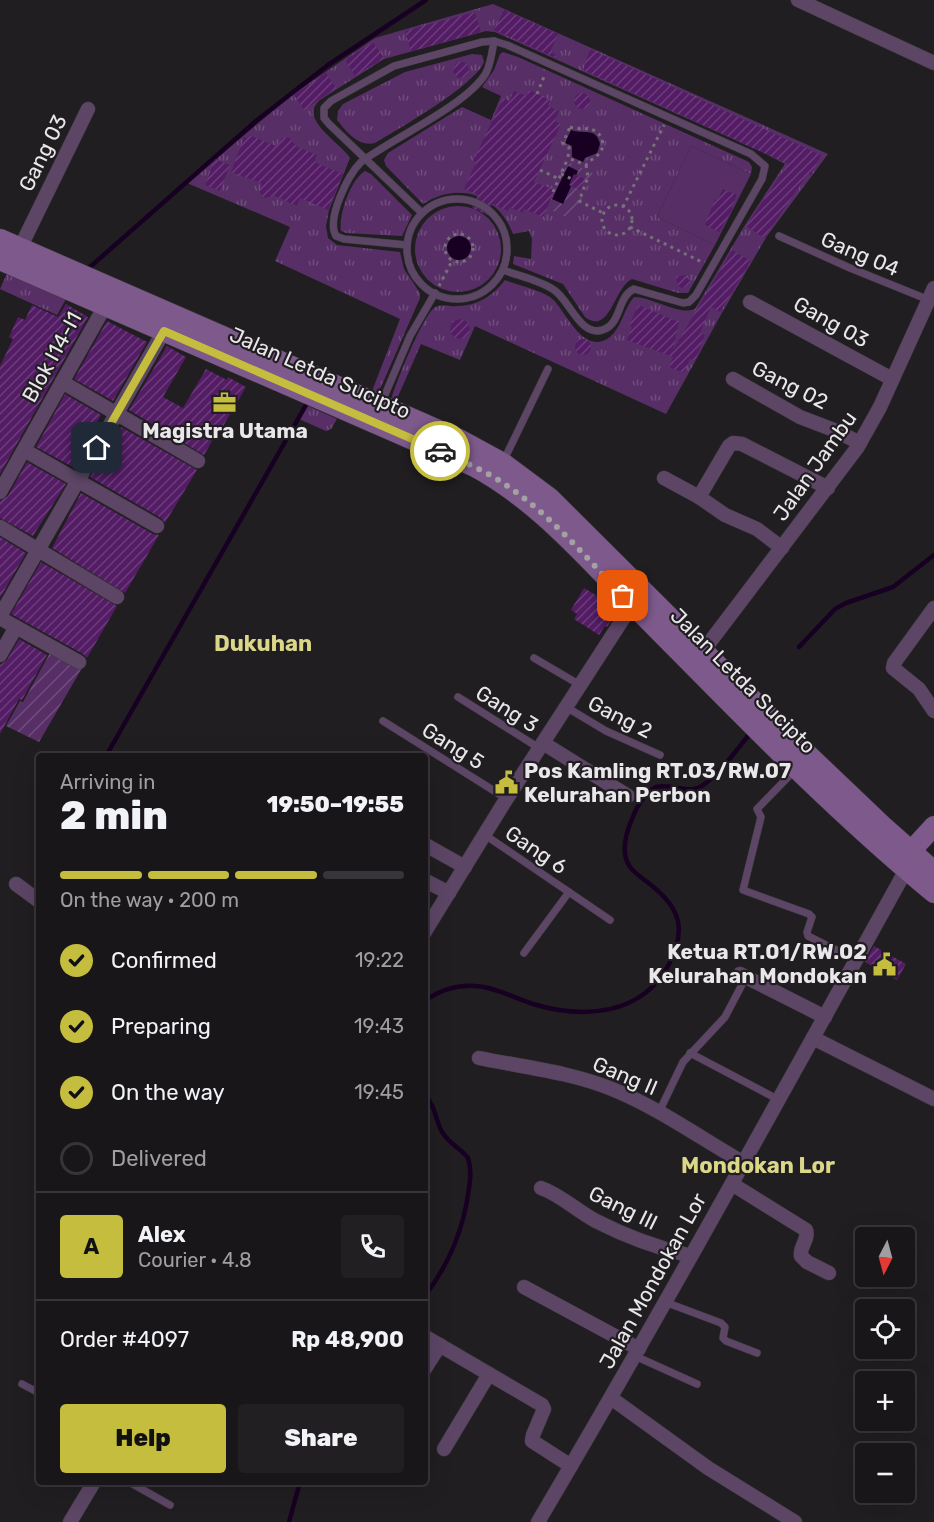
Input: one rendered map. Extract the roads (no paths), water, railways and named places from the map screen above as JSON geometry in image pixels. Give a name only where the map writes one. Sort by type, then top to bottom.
[{"type":"main road","name":"Jalan Letda Sucipto","points":[[0,239],[20,248],[74,282],[105,306],[473,466],[511,489],[554,524],[630,595],[793,757],[908,861],[934,893]]},
{"type":"main road","name":"Jalan Letda Sucipto","points":[[2,264],[74,282],[381,404],[459,439],[503,463],[550,498],[630,595],[703,651],[793,757]]},
{"type":"main road","points":[[375,423],[381,404]]},
{"type":"main road","points":[[908,861],[934,826]]},
{"type":"main road","name":"Jalan Letda Sucipto","points":[[908,861],[934,871]]},
{"type":"street","points":[[798,0],[934,63]]},
{"type":"street","name":"Gang 03","points":[[20,248],[88,109]]},
{"type":"street","name":"Jalan Jambu","points":[[703,651],[860,443],[931,294]]},
{"type":"street","name":"Gang 03","points":[[750,302],[892,379]]},
{"type":"street","name":"Blok I14-I1","points":[[0,492],[105,306]]},
{"type":"street","points":[[79,662],[0,617],[164,331]]},
{"type":"street","name":"Gang 02","points":[[734,379],[800,417],[860,443]]},
{"type":"street","points":[[62,382],[198,461]]},
{"type":"street","points":[[699,497],[733,443],[742,444],[828,488]]},
{"type":"street","points":[[24,450],[157,526]]},
{"type":"street","points":[[664,478],[731,518],[757,529],[782,548]]},
{"type":"street","points":[[0,527],[117,597]]},
{"type":"street","points":[[428,927],[580,685],[630,595]]},
{"type":"street","points":[[934,608],[892,668],[918,689],[934,711]]},
{"type":"street","points":[[0,655],[16,627]]},
{"type":"street","points":[[541,746],[628,796]]},
{"type":"street","points":[[428,846],[465,867]]},
{"type":"street","name":"Jalan Mondokan Lor","points":[[539,1522],[744,1163],[908,861]]},
{"type":"street","points":[[428,882],[449,893]]},
{"type":"street","points":[[16,884],[36,899]]},
{"type":"street","points":[[743,976],[825,1017]]},
{"type":"street","points":[[813,1038],[934,1099]]},
{"type":"street","name":"Gang II","points":[[478,1058],[596,1083],[659,1113],[744,1163]]},
{"type":"street","points":[[732,1184],[806,1230],[807,1236],[801,1249],[801,1256],[807,1262],[829,1274]]},
{"type":"street","name":"Gang III","points":[[541,1188],[597,1222],[659,1248],[691,1256]]},
{"type":"street","points":[[524,1287],[637,1353]]},
{"type":"street","points":[[428,1338],[542,1405],[544,1410],[532,1441],[571,1466]]},
{"type":"street","points":[[428,1364],[440,1345]]},
{"type":"street","points":[[444,1449],[489,1374]]},
{"type":"street","points":[[611,1398],[708,1468],[795,1522]]},
{"type":"street","points":[[71,1522],[91,1485]]},
{"type":"lane","points":[[407,245],[338,238],[334,233],[335,212],[342,192],[354,171],[366,159],[447,107],[473,87],[488,69],[494,41]]},
{"type":"lane","points":[[422,213],[326,120],[323,112],[328,104],[394,66],[482,42],[494,41],[549,64],[751,154],[765,166],[762,179],[712,267],[693,298],[687,303],[642,290],[632,290],[626,296],[613,322],[608,328],[600,331],[583,325],[554,290],[503,270]]},
{"type":"lane","points":[[451,199],[467,200],[489,210],[500,223],[506,239],[507,255],[503,270],[491,286],[477,295],[452,298],[435,293],[422,284],[413,272],[407,245],[413,225],[422,213],[435,204],[451,199]]},
{"type":"lane","name":"Gang 04","points":[[779,236],[849,268],[931,294]]},
{"type":"lane","points":[[381,404],[410,336],[435,293]]},
{"type":"lane","points":[[503,463],[548,369]]},
{"type":"lane","points":[[534,658],[580,685]]},
{"type":"lane","name":"Gang 3","points":[[458,697],[541,746]]},
{"type":"lane","name":"Gang 2","points":[[566,707],[606,730],[660,755]]},
{"type":"lane","name":"Gang 5","points":[[383,721],[507,799]]},
{"type":"lane","points":[[793,757],[757,809],[761,817],[743,890],[809,914],[812,918],[807,931],[808,936],[856,960]]},
{"type":"lane","name":"Gang 6","points":[[485,835],[610,920]]},
{"type":"lane","name":"Gang 6","points":[[524,953],[569,892]]},
{"type":"lane","points":[[659,1113],[678,1070],[690,1053],[729,1012],[743,976]]},
{"type":"lane","points":[[690,1053],[779,1100]]},
{"type":"lane","points":[[665,1302],[721,1323],[725,1327],[723,1338],[726,1341],[757,1353]]},
{"type":"lane","points":[[637,1353],[697,1384]]},
{"type":"lane","points":[[22,1384],[36,1391]]},
{"type":"lane","points":[[134,1485],[170,1505]]},
{"type":"waterway","points":[[90,267],[256,121],[328,65],[426,0]]},
{"type":"waterway","points":[[108,753],[306,405]]},
{"type":"waterway","points":[[799,647],[835,609],[893,587],[934,555]]},
{"type":"waterway","points":[[428,999],[449,989],[476,986],[490,988],[552,1009],[591,1012],[610,1009],[643,994],[657,981],[669,964],[675,951],[679,930],[678,920],[669,902],[634,872],[627,861],[625,843],[632,819],[641,801],[656,787],[694,789],[708,782],[748,736]]},
{"type":"waterway","points":[[428,1099],[444,1134],[468,1158],[470,1172],[465,1209],[458,1236],[447,1261],[428,1291]]},
{"type":"waterway","points":[[289,1522],[299,1485]]},
{"type":"place","name":"Magistra Utama","points":[[225,403]]},
{"type":"place","name":"Pos Kamling RT.03/RW.07 Kelurahan Perbon","points":[[506,783]]},
{"type":"place","name":"Ketua RT.01/RW.02 Kelurahan Mondokan","points":[[885,964]]},
{"type":"district","name":"Dukuhan","points":[[263,643]]},
{"type":"district","name":"Mondokan Lor","points":[[758,1165]]}]
